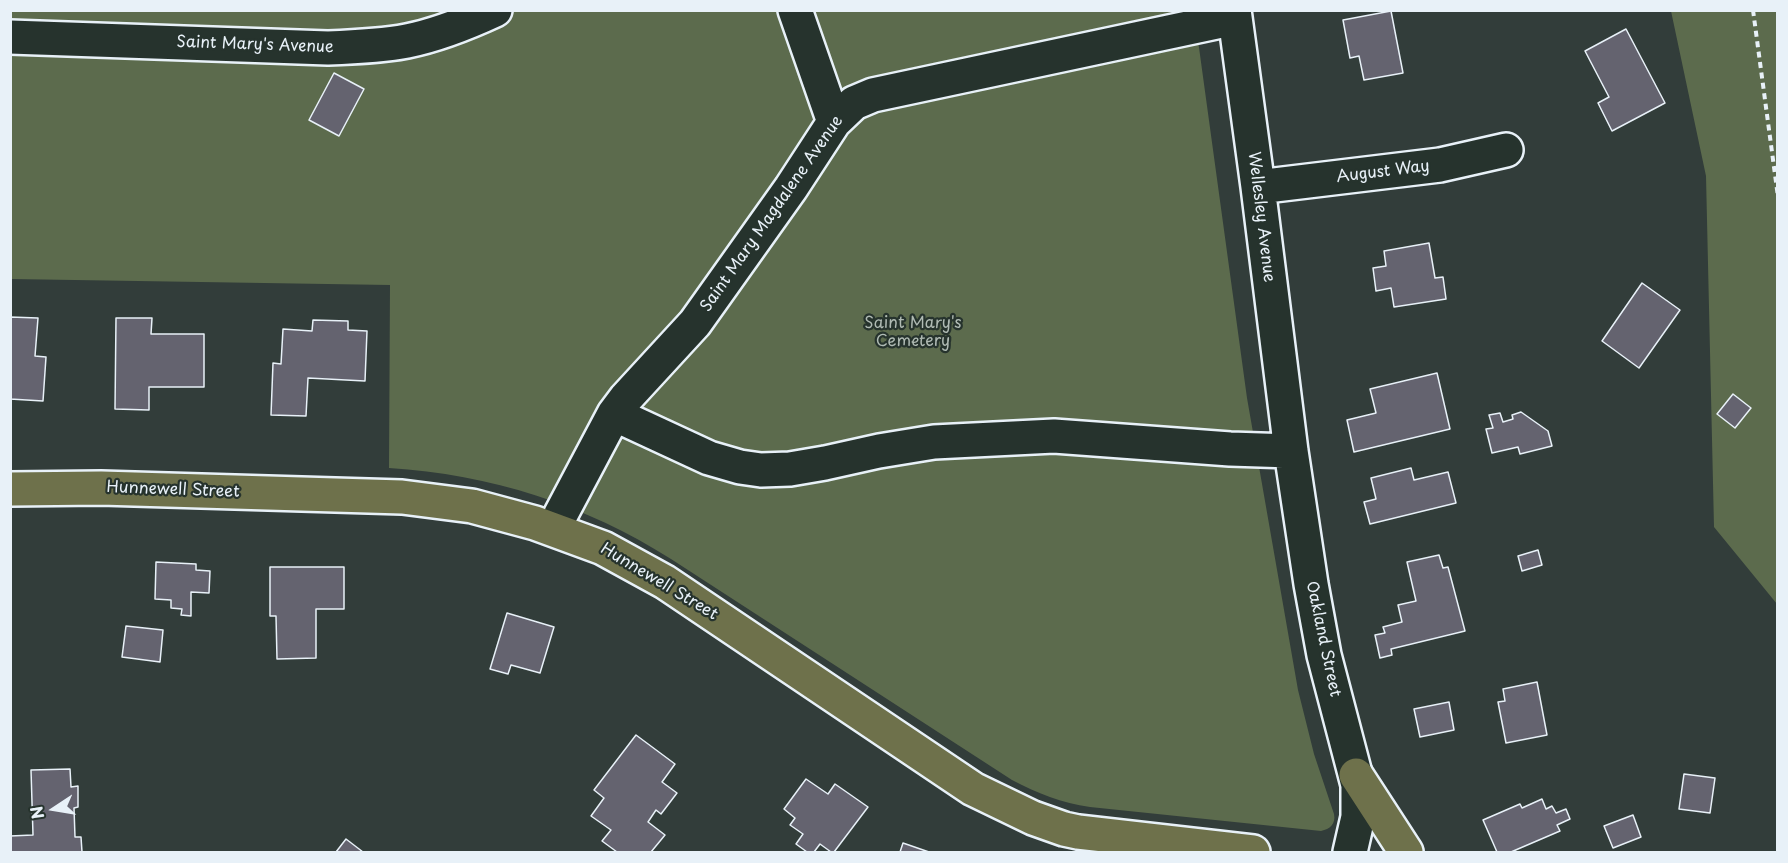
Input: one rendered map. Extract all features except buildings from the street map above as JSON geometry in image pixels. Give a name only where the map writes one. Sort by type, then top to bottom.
[{"type":"main road","name":"Hunnewell Street","points":[[10,489],[101,488],[402,497],[472,506],[555,529],[603,548],[671,586],[957,779],[1018,812],[1050,825],[1078,832],[1253,852]]},
{"type":"main road","points":[[1356,775],[1406,852]]},
{"type":"street","points":[[795,10],[834,122]]},
{"type":"street","name":"Saint Mary's Avenue","points":[[10,37],[328,48],[408,41],[434,34],[488,12]]},
{"type":"street","name":"Saint Mary Magdalene Avenue","points":[[555,529],[564,507],[614,414],[694,323],[791,188],[834,122],[854,103],[873,94],[1234,14]]},
{"type":"street","name":"Wellesley Avenue","points":[[1234,14],[1289,438]]},
{"type":"street","name":"August Way","points":[[1258,188],[1440,165],[1506,150]]},
{"type":"street","points":[[614,414],[709,458],[761,470],[825,464],[879,451],[934,442],[1043,436],[1230,449],[1289,438]]},
{"type":"street","name":"Oakland Street","points":[[1289,438],[1324,655],[1356,775],[1359,808],[1350,852]]},
{"type":"path","points":[[1753,10],[1778,197]]},
{"type":"green space","name":"Saint Mary's Cemetery","points":[[11,11],[1194,11],[1247,398],[1298,690],[1314,754],[1334,814],[1333,823],[1321,831],[1090,807],[1050,797],[1012,780],[671,559],[605,523],[571,508],[500,485],[427,471],[389,468],[390,285],[11,279]]},
{"type":"green space","points":[[1671,11],[1777,11],[1777,604],[1714,527],[1706,176]]}]
